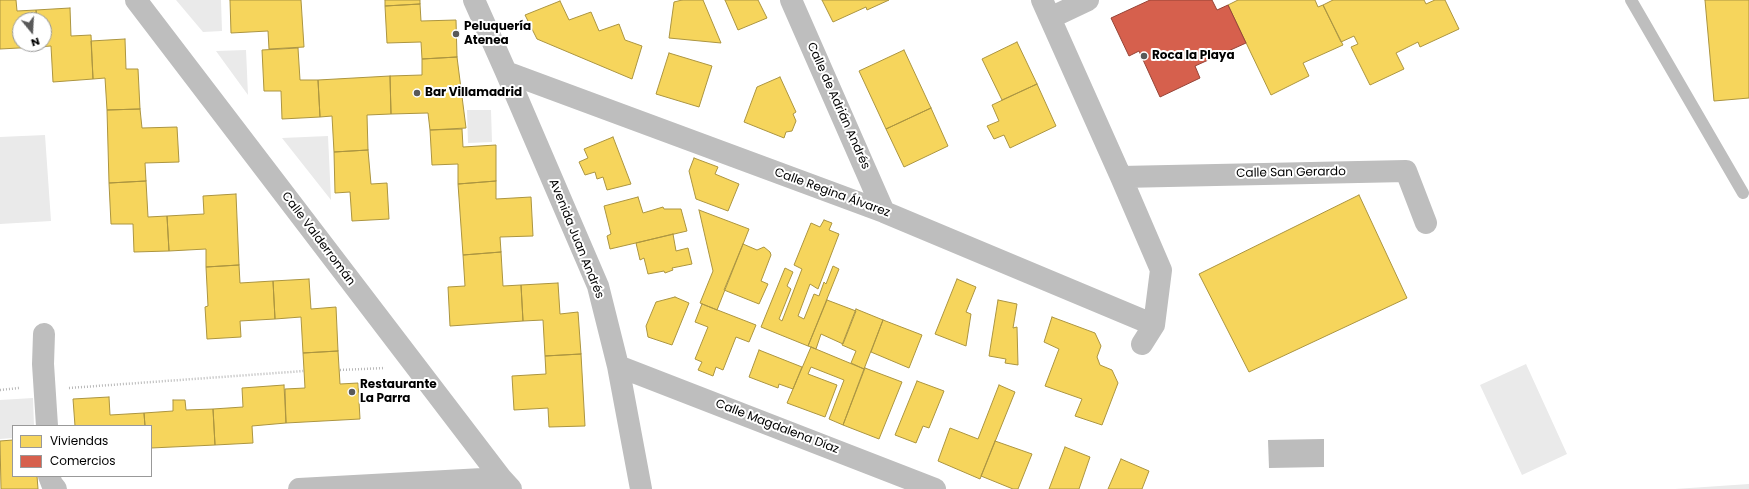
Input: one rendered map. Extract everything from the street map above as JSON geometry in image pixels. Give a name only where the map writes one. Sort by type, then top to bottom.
[{"type":"street","name":"Calle Valderromán","points":[[136,0],[506,484]]},
{"type":"street","name":"Avenida Juan Andrés","points":[[474,0],[598,286],[618,366],[641,489]]},
{"type":"street","name":"Calle de Adrián Andrés","points":[[791,0],[884,212]]},
{"type":"street","points":[[1088,0],[1046,9],[1161,270],[1154,325],[1142,344]]},
{"type":"street","name":"Calle Regina Álvarez","points":[[506,72],[884,212],[1154,325]]},
{"type":"street","name":"Calle San Gerardo","points":[[1121,177],[1406,171],[1426,223]]},
{"type":"street","points":[[44,334],[43,364],[47,425]]},
{"type":"street","name":"Calle Magdalena Díaz","points":[[618,366],[935,489]]},
{"type":"street","points":[[49,477],[56,489]]},
{"type":"street","name":"Calle Valderromán","points":[[299,489],[506,484]]},
{"type":"lane","points":[[1631,0],[1742,193]]},
{"type":"path","points":[[340,370],[387,368]]},
{"type":"path","points":[[64,388],[304,371]]},
{"type":"path","points":[[0,390],[25,388]]},
{"type":"shaded area","points":[[176,0],[221,0],[222,31],[203,32]]},
{"type":"shaded area","points":[[246,50],[248,95],[216,51]]},
{"type":"shaded area","points":[[467,110],[491,110],[492,142],[468,143]]},
{"type":"shaded area","points":[[45,135],[51,221],[0,224],[0,137]]},
{"type":"shaded area","points":[[328,136],[331,200],[282,138]]},
{"type":"shaded area","points":[[1526,364],[1567,454],[1522,475],[1480,385]]},
{"type":"shaded area","points":[[33,398],[34,425],[12,425],[12,438],[0,439],[0,400]]},
{"type":"shaded area","points":[[1324,439],[1324,467],[1269,468],[1268,440]]},
{"type":"shaded area","points":[[1749,484],[1749,489],[1675,489]]},
{"type":"building: Viviendas","points":[[0,0],[16,0],[17,11],[36,10],[36,12],[12,12],[12,48],[0,49]]},
{"type":"building: Viviendas","points":[[230,0],[301,0],[304,47],[269,49],[268,31],[231,33]]},
{"type":"building: Viviendas","points":[[385,0],[420,0],[420,4],[385,6]]},
{"type":"building: Viviendas","points":[[682,0],[703,0],[721,43],[669,38],[674,2]]},
{"type":"building: Viviendas","points":[[725,0],[758,0],[767,18],[738,30]]},
{"type":"building: Viviendas","points":[[822,0],[889,0],[867,10],[866,7],[833,22]]},
{"type":"building: Viviendas","points":[[1238,0],[1315,0],[1318,7],[1323,5],[1343,45],[1303,63],[1309,76],[1271,95],[1228,5]]},
{"type":"building: Viviendas","points":[[1333,0],[1424,0],[1426,4],[1435,0],[1445,0],[1459,29],[1420,47],[1418,42],[1396,53],[1404,69],[1370,85],[1351,47],[1358,44],[1354,36],[1341,42],[1323,5]]},
{"type":"building: Viviendas","points":[[1705,0],[1749,0],[1749,98],[1714,101]]},
{"type":"building: Viviendas","points":[[560,1],[569,20],[591,12],[599,31],[619,24],[625,40],[642,46],[632,79],[537,39],[525,15]]},
{"type":"building: Viviendas","points":[[420,4],[421,21],[456,20],[457,57],[422,59],[421,42],[387,43],[385,6]]},
{"type":"building: Viviendas","points":[[70,8],[71,36],[91,35],[93,79],[53,82],[51,52],[52,12],[36,12],[36,10]]},
{"type":"building: Viviendas","points":[[125,39],[126,69],[138,69],[140,109],[107,110],[105,78],[93,79],[91,41]]},
{"type":"building: Viviendas","points":[[1017,42],[1037,84],[1002,100],[982,59]]},
{"type":"building: Viviendas","points":[[298,48],[300,80],[318,80],[320,117],[282,119],[281,91],[264,91],[262,50]]},
{"type":"building: Viviendas","points":[[904,50],[931,108],[886,129],[859,71]]},
{"type":"building: Viviendas","points":[[669,53],[712,66],[699,107],[656,94]]},
{"type":"building: Viviendas","points":[[457,57],[466,128],[430,130],[428,113],[391,114],[390,76],[422,75],[422,59]]},
{"type":"building: Viviendas","points":[[390,76],[391,114],[367,115],[368,150],[334,152],[332,116],[320,117],[318,80]]},
{"type":"building: Viviendas","points":[[780,77],[796,112],[793,114],[796,121],[792,131],[786,132],[784,138],[744,122],[757,87]]},
{"type":"building: Viviendas","points":[[1037,84],[1056,126],[1010,148],[1004,135],[994,139],[987,126],[999,121],[992,105]]},
{"type":"building: Viviendas","points":[[931,108],[948,146],[904,167],[886,129]]},
{"type":"building: Viviendas","points":[[140,109],[142,128],[177,127],[179,162],[145,163],[146,181],[109,183],[107,110]]},
{"type":"building: Viviendas","points":[[462,129],[463,147],[496,145],[496,181],[458,184],[458,164],[432,165],[430,130]]},
{"type":"building: Viviendas","points":[[613,137],[631,184],[607,190],[603,177],[597,179],[595,172],[585,175],[579,162],[588,158],[584,149]]},
{"type":"building: Viviendas","points":[[368,150],[371,184],[387,183],[389,219],[352,221],[350,192],[335,193],[334,152]]},
{"type":"building: Viviendas","points":[[694,158],[718,167],[715,174],[739,184],[728,211],[696,199],[689,171]]},
{"type":"building: Viviendas","points":[[146,181],[148,217],[167,216],[169,251],[134,252],[133,224],[111,224],[109,183]]},
{"type":"building: Viviendas","points":[[496,181],[496,199],[531,197],[533,236],[500,237],[501,252],[463,255],[458,184]]},
{"type":"building: Viviendas","points":[[236,194],[239,265],[206,267],[206,249],[169,251],[167,216],[204,214],[203,196]]},
{"type":"building: Viviendas","points":[[1359,195],[1407,298],[1249,372],[1199,274]]},
{"type":"building: Viviendas","points":[[638,197],[643,213],[663,207],[664,209],[681,209],[687,231],[610,249],[607,236],[611,234],[604,206]]},
{"type":"building: Viviendas","points":[[699,210],[749,229],[717,310],[700,303],[713,271]]},
{"type":"building: Viviendas","points":[[824,220],[832,223],[829,230],[839,234],[818,289],[810,284],[798,316],[804,319],[814,294],[819,296],[824,282],[826,284],[833,266],[839,269],[808,346],[761,327],[785,268],[793,272],[787,286],[791,289],[779,319],[782,321],[802,269],[794,265],[811,223],[820,227]]},
{"type":"building: Viviendas","points":[[673,234],[676,251],[688,248],[692,264],[672,268],[673,270],[665,273],[664,271],[648,274],[644,258],[640,260],[636,243]]},
{"type":"building: Viviendas","points":[[743,244],[757,250],[764,247],[770,252],[771,255],[761,281],[768,284],[759,304],[724,290]]},
{"type":"building: Viviendas","points":[[501,252],[503,286],[521,285],[523,321],[450,326],[448,287],[465,286],[463,255]]},
{"type":"building: Viviendas","points":[[239,265],[240,283],[273,281],[275,319],[240,321],[241,337],[207,339],[205,307],[208,306],[206,267]]},
{"type":"building: Viviendas","points":[[309,279],[311,309],[336,307],[338,351],[303,353],[301,317],[275,319],[273,281]]},
{"type":"building: Viviendas","points":[[957,279],[976,287],[966,312],[971,314],[966,346],[935,334]]},
{"type":"building: Viviendas","points":[[558,283],[560,314],[578,312],[581,354],[545,356],[543,320],[523,321],[521,285]]},
{"type":"building: Viviendas","points":[[675,297],[689,303],[672,345],[648,337],[646,326],[656,302]]},
{"type":"building: Viviendas","points":[[827,300],[856,311],[843,344],[821,334],[816,349],[808,346]]},
{"type":"building: Viviendas","points":[[998,300],[1017,304],[1013,328],[1017,327],[1018,365],[1005,363],[1006,359],[989,356]]},
{"type":"building: Viviendas","points":[[702,304],[756,325],[749,342],[736,337],[723,370],[716,367],[713,376],[698,370],[702,362],[695,359],[708,327],[695,322]]},
{"type":"building: Viviendas","points":[[856,309],[883,320],[864,369],[851,363],[856,351],[842,345]]},
{"type":"building: Viviendas","points":[[1052,317],[1095,333],[1101,346],[1097,357],[1100,365],[1112,370],[1118,383],[1102,425],[1075,416],[1082,399],[1045,386],[1059,349],[1044,342]]},
{"type":"building: Viviendas","points":[[883,320],[922,335],[909,368],[871,352]]},
{"type":"building: Viviendas","points":[[811,347],[864,369],[843,425],[829,419],[844,380],[811,367],[808,374],[837,385],[825,417],[787,403]]},
{"type":"building: Viviendas","points":[[759,350],[802,367],[793,389],[779,384],[778,388],[749,377]]},
{"type":"building: Viviendas","points":[[338,351],[340,384],[358,383],[360,419],[286,423],[285,389],[305,388],[303,353]]},
{"type":"building: Viviendas","points":[[581,354],[585,426],[549,427],[548,408],[514,410],[512,376],[546,374],[545,356]]},
{"type":"building: Viviendas","points":[[865,368],[902,382],[879,439],[843,425]]},
{"type":"building: Viviendas","points":[[917,381],[944,391],[929,428],[923,426],[916,443],[895,435]]},
{"type":"building: Viviendas","points":[[284,385],[286,423],[252,426],[253,443],[215,445],[213,409],[243,407],[242,388]]},
{"type":"building: Viviendas","points":[[999,385],[1015,392],[980,479],[938,461],[950,428],[978,439]]},
{"type":"building: Viviendas","points":[[109,397],[110,415],[144,413],[145,425],[75,425],[73,399]]},
{"type":"building: Viviendas","points":[[173,400],[185,400],[186,410],[213,409],[215,445],[152,448],[152,425],[145,425],[144,413],[173,411]]},
{"type":"building: Viviendas","points":[[12,440],[12,477],[37,477],[38,489],[1,489],[0,441]]},
{"type":"building: Viviendas","points":[[995,441],[1032,454],[1018,489],[1013,489],[981,476]]},
{"type":"building: Viviendas","points":[[1065,447],[1090,457],[1079,489],[1049,489]]},
{"type":"building: Viviendas","points":[[1121,459],[1149,471],[1142,489],[1108,489]]},
{"type":"building: Comercios","points":[[1150,0],[1212,0],[1217,10],[1228,5],[1246,43],[1195,66],[1200,78],[1160,97],[1139,51],[1129,56],[1111,18]]},
{"type":"place","name":"Peluquería Atenea","points":[[456,34]]},
{"type":"place","name":"Roca la Playa","points":[[1144,56]]},
{"type":"place","name":"Bar Villamadrid","points":[[417,93]]},
{"type":"place","name":"Restaurante La Parra","points":[[352,392]]}]
